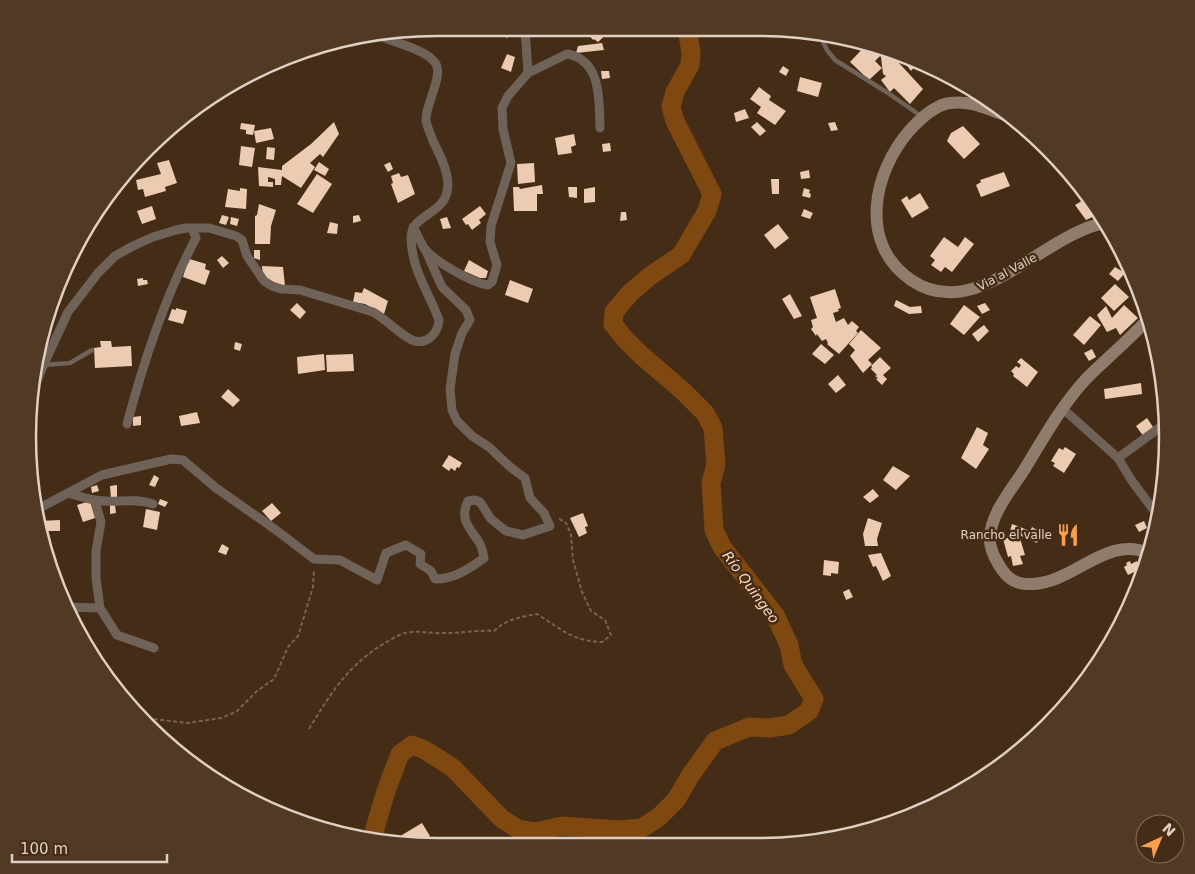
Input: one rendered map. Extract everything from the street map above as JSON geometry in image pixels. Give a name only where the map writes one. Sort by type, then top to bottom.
[{"type":"main road","name":"Via al Valle","points":[[987,109],[962,102],[948,103],[922,116],[894,151],[880,183],[876,217],[880,240],[892,263],[911,280],[926,288],[946,292],[972,290],[1022,265],[1080,230],[1098,225]]},
{"type":"main road","points":[[1142,325],[1086,380],[1062,408],[999,509],[990,537],[992,549],[1002,570],[1008,578],[1016,583],[1033,584],[1048,582],[1117,550],[1128,548],[1142,550]]},
{"type":"street","points":[[526,36],[528,73]]},
{"type":"street","points":[[43,366],[68,312],[98,273],[115,256],[152,237],[176,230],[192,228],[209,228],[236,236],[242,240],[247,256],[264,281],[272,286],[282,289],[300,290],[373,312],[414,341],[424,340],[434,335],[438,329],[439,320],[413,262],[411,236],[413,227],[442,204],[447,192],[448,183],[442,162],[426,121],[429,100],[438,71],[436,63],[425,54],[389,40]]},
{"type":"street","points":[[425,249],[440,262],[470,279],[483,284],[492,282],[497,264],[490,242],[491,226],[511,163],[503,129],[502,108],[508,96],[528,73],[567,54],[574,55],[586,62],[594,75],[599,99],[600,128]]},
{"type":"street","points":[[43,506],[102,475],[170,459],[183,460],[216,488],[314,559],[340,560],[377,580],[386,553],[406,545],[420,554],[420,564],[431,571],[435,579],[444,579],[459,574],[484,558],[480,544],[470,532],[464,514],[468,501],[475,500],[480,502],[491,519],[506,531],[523,535],[550,526],[544,513],[530,498],[525,478],[509,466],[489,446],[472,436],[457,421],[452,410],[450,390],[455,354],[462,333],[470,320],[466,310],[442,287],[413,227]]},
{"type":"street","points":[[128,424],[160,316],[175,285],[181,266],[196,238],[192,228]]},
{"type":"street","points":[[1062,408],[1118,458],[1152,508]]},
{"type":"street","points":[[1118,458],[1159,428]]},
{"type":"street","points":[[68,493],[95,501],[133,500],[146,501],[153,504]]},
{"type":"street","points":[[95,501],[102,522],[96,551],[96,578],[100,608],[117,635],[154,648]]},
{"type":"street","points":[[75,607],[100,608]]},
{"type":"lane","points":[[823,42],[835,60],[922,116]]},
{"type":"lane","points":[[43,366],[70,363],[92,350]]},
{"type":"path","points":[[309,729],[334,690],[352,668],[374,649],[400,634],[416,631],[443,633],[475,630],[494,631],[502,623],[521,616],[537,614],[567,634],[586,642],[602,642],[611,635],[604,620],[591,611],[582,592],[573,560],[571,534],[566,523],[544,513]]},
{"type":"path","points":[[153,719],[188,723],[221,718],[236,712],[257,691],[274,679],[288,647],[298,636],[302,624],[312,587],[314,559]]},
{"type":"building","points":[[590,36],[604,36],[598,42]]},
{"type":"building","points":[[602,43],[604,50],[576,53],[578,46]]},
{"type":"building","points":[[861,50],[880,56],[875,61],[882,68],[869,80],[850,62]]},
{"type":"building","points":[[507,54],[515,57],[511,72],[501,68]]},
{"type":"building","points":[[881,57],[899,62],[923,89],[910,104],[894,88],[890,92],[881,80],[886,76],[883,74]]},
{"type":"building","points":[[783,66],[789,70],[786,76],[779,72]]},
{"type":"building","points":[[601,71],[609,71],[610,78],[602,79]]},
{"type":"building","points":[[800,77],[822,83],[818,97],[797,91]]},
{"type":"building","points":[[759,87],[771,96],[769,100],[786,111],[775,125],[757,113],[761,107],[750,99]]},
{"type":"building","points":[[745,109],[749,118],[736,122],[734,113]]},
{"type":"building","points":[[334,122],[339,134],[323,157],[320,154],[310,163],[315,167],[301,188],[282,176],[281,185],[275,185],[275,179],[268,177],[268,182],[273,182],[273,187],[259,186],[258,167],[282,170],[282,166],[311,144]]},
{"type":"building","points":[[757,122],[766,131],[760,136],[751,127]]},
{"type":"building","points":[[835,122],[838,130],[831,131],[828,123]]},
{"type":"building","points":[[241,123],[255,125],[253,135],[246,134],[246,130],[240,129]]},
{"type":"building","points":[[963,126],[980,144],[964,159],[947,141],[951,133]]},
{"type":"building","points":[[271,128],[274,139],[256,143],[254,131]]},
{"type":"building","points":[[574,134],[576,145],[571,147],[572,153],[558,155],[555,138]]},
{"type":"building","points":[[610,143],[611,151],[603,152],[602,144]]},
{"type":"building","points":[[241,146],[255,148],[252,167],[239,165]]},
{"type":"building","points":[[267,147],[275,148],[274,160],[266,159]]},
{"type":"building","points":[[169,160],[177,183],[165,187],[166,191],[145,197],[143,189],[138,190],[136,180],[161,174],[157,163]]},
{"type":"building","points":[[319,162],[329,169],[325,176],[314,170]]},
{"type":"building","points":[[390,162],[393,169],[388,172],[384,165]]},
{"type":"building","points":[[534,163],[535,182],[518,184],[517,164]]},
{"type":"building","points":[[809,170],[810,178],[801,179],[800,172]]},
{"type":"building","points":[[1004,172],[1010,186],[981,197],[976,185],[981,182],[980,180]]},
{"type":"building","points":[[399,173],[401,177],[408,175],[415,194],[398,203],[391,184],[393,183],[391,176]]},
{"type":"building","points":[[317,174],[332,184],[313,213],[297,204]]},
{"type":"building","points":[[771,179],[779,179],[779,194],[772,194]]},
{"type":"building","points":[[542,185],[543,194],[537,194],[537,211],[514,211],[513,187],[519,187],[520,189]]},
{"type":"building","points":[[568,187],[577,187],[577,198],[569,197]]},
{"type":"building","points":[[595,187],[595,202],[584,203],[584,189]]},
{"type":"building","points":[[240,188],[247,189],[246,209],[225,207],[228,189],[240,191]]},
{"type":"building","points":[[804,188],[810,190],[810,198],[802,196]]},
{"type":"building","points":[[920,193],[929,208],[912,218],[901,200],[907,196],[909,200]]},
{"type":"building","points":[[1082,201],[1093,217],[1086,220],[1075,205]]},
{"type":"building","points":[[259,204],[276,210],[271,226],[270,244],[255,244],[255,216],[257,215]]},
{"type":"building","points":[[152,206],[156,219],[142,224],[137,211]]},
{"type":"building","points":[[480,206],[486,214],[479,220],[481,223],[472,230],[462,219]]},
{"type":"building","points":[[804,209],[813,213],[810,219],[801,216]]},
{"type":"building","points":[[621,212],[626,212],[627,220],[620,221]]},
{"type":"building","points":[[222,215],[229,217],[226,225],[219,223]]},
{"type":"building","points":[[359,215],[361,221],[353,223],[353,216]]},
{"type":"building","points":[[231,217],[239,219],[237,226],[230,224]]},
{"type":"building","points":[[447,217],[451,228],[443,229],[440,219]]},
{"type":"building","points":[[330,222],[338,224],[337,234],[327,233]]},
{"type":"building","points":[[778,224],[789,238],[775,249],[764,235]]},
{"type":"building","points":[[944,237],[958,247],[965,237],[974,244],[952,272],[945,267],[941,272],[931,265],[935,260],[930,256]]},
{"type":"building","points":[[254,250],[260,250],[260,260],[254,258]]},
{"type":"building","points":[[222,256],[229,263],[223,268],[217,260]]},
{"type":"building","points":[[186,258],[206,264],[205,269],[210,271],[205,285],[183,277]]},
{"type":"building","points":[[469,260],[488,271],[486,278],[480,278],[464,271]]},
{"type":"building","points":[[262,266],[283,267],[285,286],[263,279]]},
{"type":"building","points":[[1115,267],[1124,275],[1118,281],[1109,274]]},
{"type":"building","points":[[143,278],[143,280],[147,280],[148,284],[138,286],[137,279]]},
{"type":"building","points":[[510,280],[533,289],[528,303],[505,295]]},
{"type":"building","points":[[1115,284],[1129,297],[1114,311],[1101,298]]},
{"type":"building","points":[[364,288],[388,301],[384,314],[365,304],[353,302],[355,292],[362,293]]},
{"type":"building","points":[[835,289],[841,308],[833,313],[836,322],[844,318],[848,325],[852,321],[859,327],[856,331],[858,333],[839,354],[827,344],[826,339],[822,341],[811,329],[813,327],[811,320],[817,318],[810,297]]},
{"type":"building","points":[[790,294],[802,316],[794,319],[782,299]]},
{"type":"building","points":[[896,300],[910,307],[921,306],[922,313],[909,314],[894,306]]},
{"type":"building","points":[[297,303],[306,312],[300,319],[290,310]]},
{"type":"building","points":[[985,303],[990,310],[982,314],[977,306]]},
{"type":"building","points":[[964,305],[980,317],[964,335],[950,324]]},
{"type":"building","points":[[1124,305],[1138,318],[1120,335],[1116,328],[1107,332],[1097,315],[1106,306],[1112,318]]},
{"type":"building","points":[[176,308],[187,311],[183,324],[168,320],[172,309],[176,310]]},
{"type":"building","points":[[1090,316],[1101,325],[1084,345],[1073,335]]},
{"type":"building","points":[[984,325],[989,331],[978,342],[972,334]]},
{"type":"building","points":[[861,330],[881,348],[868,360],[872,364],[863,373],[850,356],[855,350],[849,344]]},
{"type":"building","points":[[100,341],[111,341],[112,347],[131,346],[132,366],[95,368],[94,348],[101,347]]},
{"type":"building","points":[[235,342],[242,344],[240,351],[234,349]]},
{"type":"building","points":[[821,344],[834,355],[825,364],[812,354]]},
{"type":"building","points":[[1092,349],[1096,357],[1089,361],[1084,353]]},
{"type":"building","points":[[324,354],[325,370],[298,374],[297,357]]},
{"type":"building","points":[[353,354],[354,371],[327,372],[326,355]]},
{"type":"building","points":[[880,357],[891,368],[883,375],[887,379],[882,385],[876,379],[878,378],[875,376],[877,375],[871,369],[871,366]]},
{"type":"building","points":[[1021,358],[1038,372],[1027,387],[1013,376],[1014,374],[1011,371],[1016,366],[1019,368],[1021,365],[1017,362]]},
{"type":"building","points":[[838,375],[846,385],[836,393],[828,384]]},
{"type":"building","points":[[1141,383],[1142,394],[1105,399],[1104,389]]},
{"type":"building","points":[[228,389],[240,400],[233,407],[221,397]]},
{"type":"building","points":[[197,412],[200,423],[181,426],[179,416]]},
{"type":"building","points":[[141,416],[141,425],[133,426],[133,417]]},
{"type":"building","points":[[1147,418],[1155,430],[1144,437],[1136,426]]},
{"type":"building","points":[[977,427],[988,433],[983,445],[989,449],[976,469],[961,458]]},
{"type":"building","points":[[1065,447],[1076,454],[1064,473],[1053,466],[1055,463],[1051,461],[1059,448],[1063,450]]},
{"type":"building","points":[[449,455],[462,463],[455,471],[451,468],[449,471],[442,466]]},
{"type":"building","points":[[893,466],[910,476],[896,490],[883,480]]},
{"type":"building","points":[[154,475],[159,478],[155,487],[149,485]]},
{"type":"building","points":[[97,485],[99,491],[92,493],[91,487]]},
{"type":"building","points":[[117,485],[117,498],[111,499],[110,486]]},
{"type":"building","points":[[873,489],[879,496],[870,503],[863,497]]},
{"type":"building","points":[[160,499],[168,502],[165,507],[158,504]]},
{"type":"building","points":[[90,501],[95,518],[83,522],[77,505]]},
{"type":"building","points":[[272,503],[281,513],[271,521],[262,511]]},
{"type":"building","points":[[110,505],[115,505],[116,513],[110,514]]},
{"type":"building","points":[[146,509],[160,512],[157,530],[143,527]]},
{"type":"building","points":[[583,513],[588,526],[585,527],[587,533],[579,537],[570,518]]},
{"type":"building","points":[[868,518],[882,523],[877,539],[878,546],[865,546],[863,534]]},
{"type":"building","points":[[60,520],[60,531],[48,532],[45,521]]},
{"type":"building","points":[[1144,521],[1147,528],[1139,532],[1135,525]]},
{"type":"building","points":[[1012,524],[1030,531],[1032,527],[1037,530],[1036,533],[1040,535],[1037,543],[1010,531]]},
{"type":"building","points":[[1019,535],[1025,555],[1020,556],[1023,564],[1013,566],[1011,556],[1008,557],[1003,539]]},
{"type":"building","points":[[222,544],[229,548],[226,555],[218,552]]},
{"type":"building","points":[[881,553],[891,576],[883,581],[876,566],[873,567],[868,555]]},
{"type":"building","points":[[824,560],[839,562],[838,574],[831,573],[831,576],[823,575]]},
{"type":"building","points":[[1130,561],[1131,564],[1137,561],[1135,572],[1128,575],[1124,567],[1127,565],[1126,563]]},
{"type":"building","points":[[849,589],[853,597],[846,600],[843,592]]},
{"type":"building","points":[[422,823],[430,836],[427,838],[402,835]]},
{"type":"waterway","name":"Río Quingeo","points":[[375,832],[386,791],[400,754],[412,745],[425,750],[453,768],[502,819],[518,829],[535,832],[562,826],[619,830],[642,828],[659,817],[676,800],[690,776],[715,741],[749,727],[769,728],[789,725],[809,711],[814,699],[793,665],[789,645],[775,615],[722,547],[714,530],[711,483],[716,464],[713,428],[705,413],[683,391],[641,355],[613,324],[614,312],[631,292],[650,276],[681,255],[707,211],[712,194],[675,121],[671,107],[675,92],[690,65],[691,53],[688,36]]},
{"type":"place","name":"Rancho el valle","points":[[1068,535]]}]
